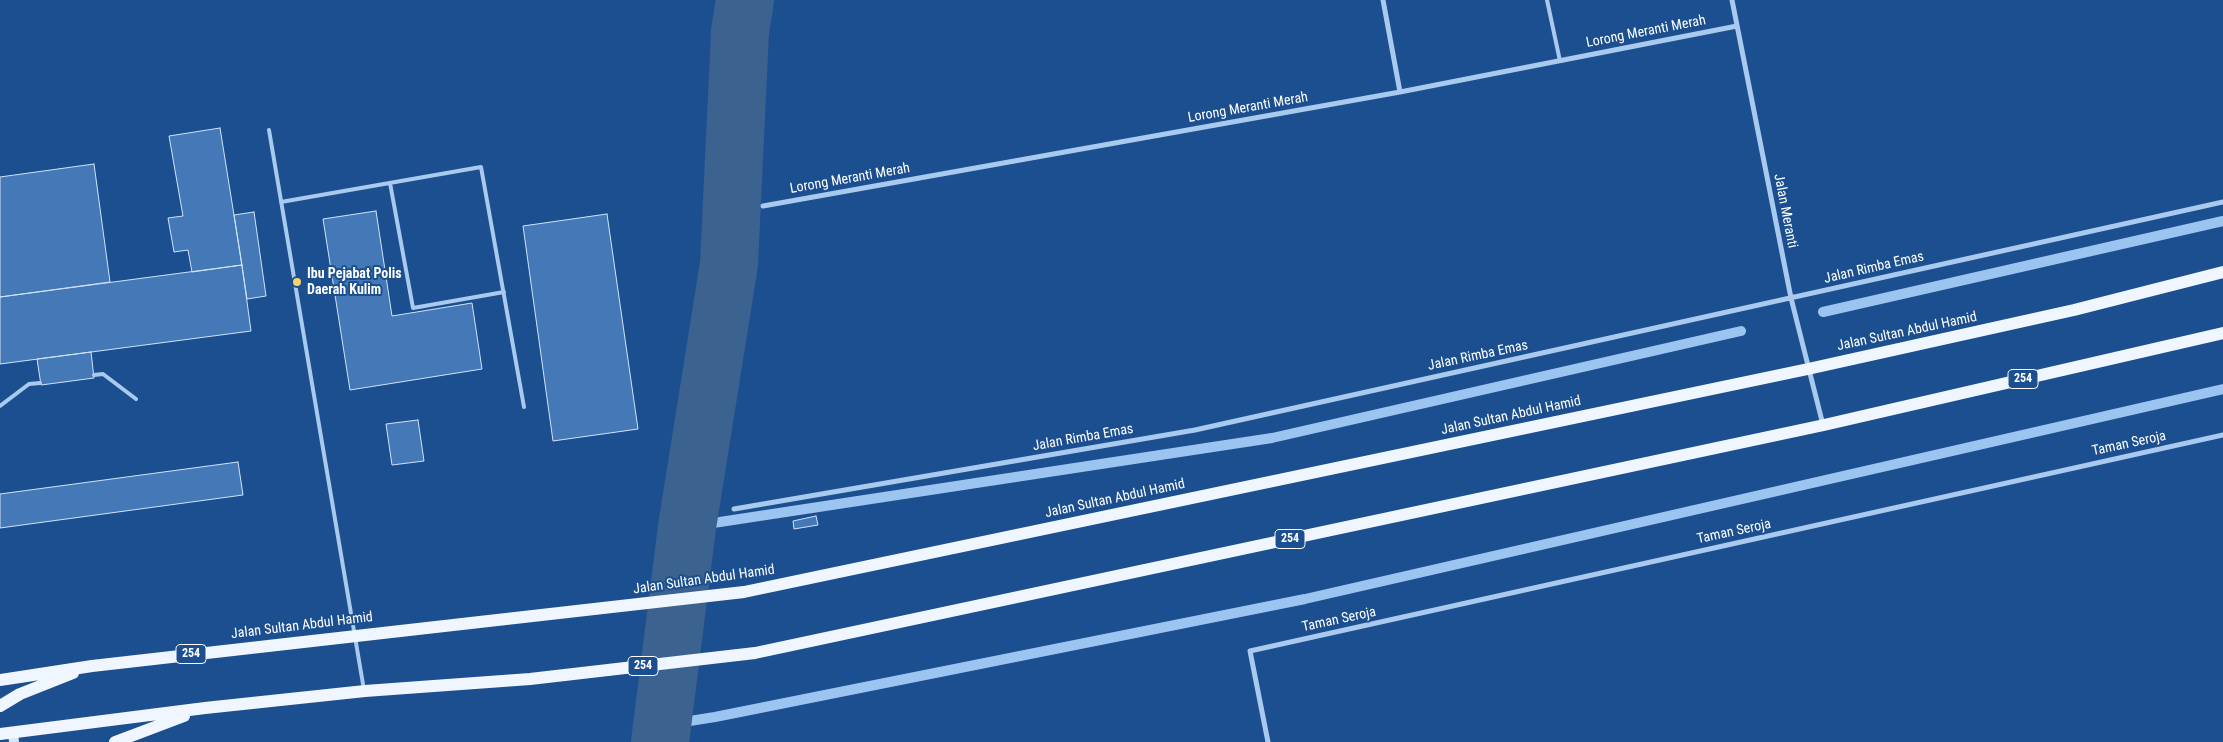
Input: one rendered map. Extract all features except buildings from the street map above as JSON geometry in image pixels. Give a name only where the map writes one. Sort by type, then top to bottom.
[{"type":"main road","name":"Jalan Sultan Abdul Hamid","points":[[0,680],[92,666],[744,592],[1808,369],[2074,310],[2223,272]]},
{"type":"main road","name":"254","points":[[0,734],[14,737],[205,708],[365,691],[530,679],[756,653],[1824,425],[2223,333]]},
{"type":"main road","points":[[0,706],[20,694],[92,666]]},
{"type":"main road","points":[[115,742],[205,708]]},
{"type":"main road","points":[[0,724],[14,737]]},
{"type":"street","points":[[1382,0],[1400,92]]},
{"type":"street","name":"Jalan Meranti","points":[[1732,0],[1791,298],[1824,425]]},
{"type":"street","name":"Lorong Meranti Merah","points":[[763,206],[1400,92],[1737,26]]},
{"type":"street","name":"Jalan Rimba Emas","points":[[734,509],[1195,430],[2223,202]]},
{"type":"street","name":"Taman Seroja","points":[[1268,742],[1250,651],[2223,435]]},
{"type":"lane","points":[[1547,0],[1560,60]]},
{"type":"lane","points":[[269,130],[365,691]]},
{"type":"lane","points":[[281,202],[480,167],[524,407]]},
{"type":"lane","points":[[390,183],[413,308],[504,292]]},
{"type":"lane","points":[[94,375],[103,374],[136,399]]},
{"type":"lane","points":[[0,406],[29,384],[40,383]]},
{"type":"waterway","points":[[660,742],[687,527],[729,264],[740,32],[745,0]]},
{"type":"waterway","points":[[1823,312],[2223,221]]},
{"type":"waterway","points":[[687,527],[1272,438],[1741,331]]},
{"type":"waterway","points":[[664,725],[715,717],[1305,599],[2223,389]]},
{"type":"place","name":"Ibu Pejabat Polis Daerah Kulim","points":[[297,282]]}]
